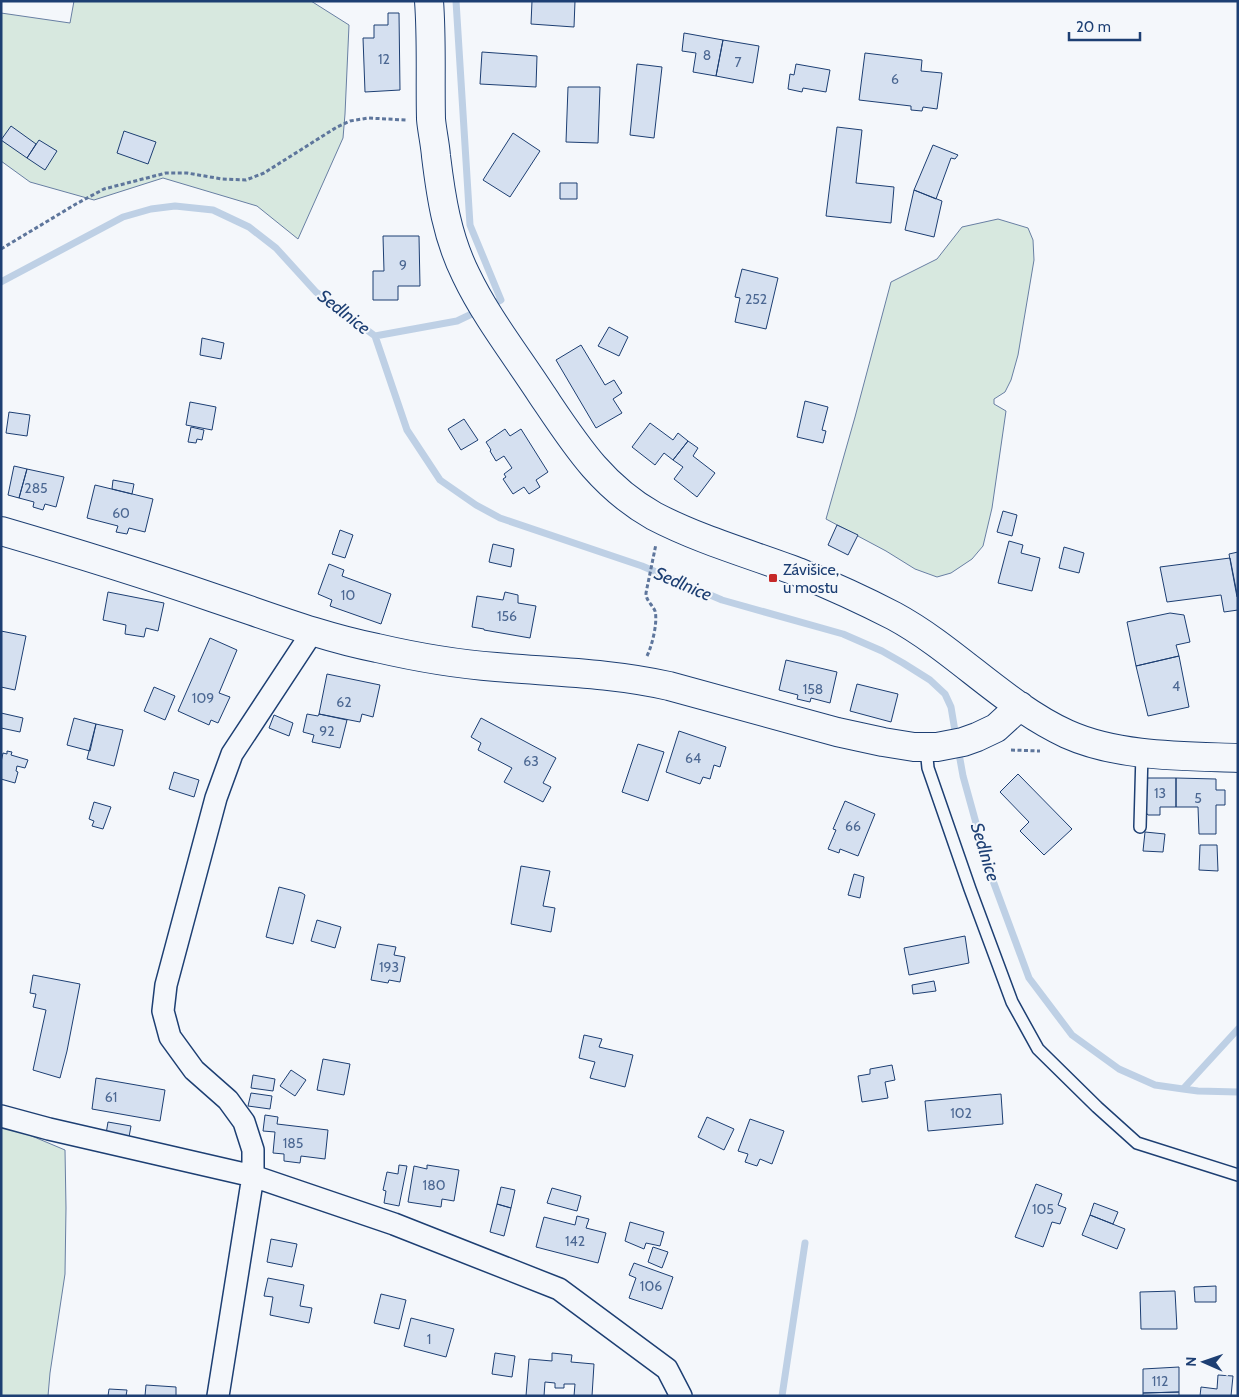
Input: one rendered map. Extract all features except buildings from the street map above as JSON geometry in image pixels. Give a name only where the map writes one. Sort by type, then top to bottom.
[{"type":"main road","points":[[429,1],[431,121],[441,194],[458,258],[483,306],[580,450],[593,467],[619,492],[669,523],[706,539],[799,573],[895,617],[938,645],[1020,706],[1066,734],[1103,747],[1142,752],[1238,758]]},
{"type":"main road","points":[[1,532],[151,578],[343,641],[452,662],[643,680],[837,732],[883,742],[932,748],[963,742],[990,731],[1002,723],[1020,706]]},
{"type":"street","points":[[218,1396],[253,1176],[253,1150],[244,1122],[228,1100],[194,1070],[170,1037],[163,1010],[166,985],[216,798],[232,754],[313,631]]},
{"type":"street","points":[[1,1116],[49,1129],[253,1176],[394,1224],[559,1289],[667,1369],[681,1396]]},
{"type":"lane","points":[[932,748],[928,768],[970,890],[1012,1002],[1038,1049],[1137,1143],[1238,1175]]},
{"type":"lane","points":[[1140,827],[1142,752]]},
{"type":"path","points":[[1,249],[104,189],[166,173],[187,173],[222,179],[246,180],[264,173],[337,126],[350,121],[368,118],[431,121]]},
{"type":"path","points":[[644,659],[652,644],[656,619],[655,613],[646,598],[654,551]]},
{"type":"shaded area","points":[[74,1],[311,1],[349,25],[343,138],[298,239],[257,206],[163,178],[94,200],[30,182],[1,161],[1,13],[70,23]]},
{"type":"shaded area","points":[[998,219],[1028,228],[1033,240],[1034,260],[1018,355],[1011,380],[1005,392],[994,399],[994,404],[1006,411],[992,508],[983,546],[972,559],[951,573],[937,577],[915,569],[826,519],[891,282],[937,259],[962,227]]},
{"type":"shaded area","points":[[1,1127],[27,1134],[65,1150],[65,1274],[48,1396],[1,1396]]},
{"type":"waterway","points":[[456,1],[470,225],[501,300],[488,306]]},
{"type":"waterway","name":"Sedlnice","points":[[1,282],[123,217],[151,209],[175,206],[213,210],[249,227],[276,248],[316,292],[375,336],[407,430],[440,480],[476,505],[500,518],[642,566],[722,600],[843,634],[882,651],[930,680],[945,694],[951,707],[956,737]]},
{"type":"waterway","points":[[375,336],[457,321],[478,311]]},
{"type":"waterway","name":"Sedlnice","points":[[958,748],[963,776],[989,870],[1029,978],[1072,1035],[1119,1069],[1155,1085],[1183,1089],[1238,1029]]},
{"type":"waterway","points":[[1183,1089],[1238,1092]]},
{"type":"waterway","points":[[782,1396],[805,1243]]},
{"type":"place","name":"Závišice, u mostu","points":[[773,578]]}]
